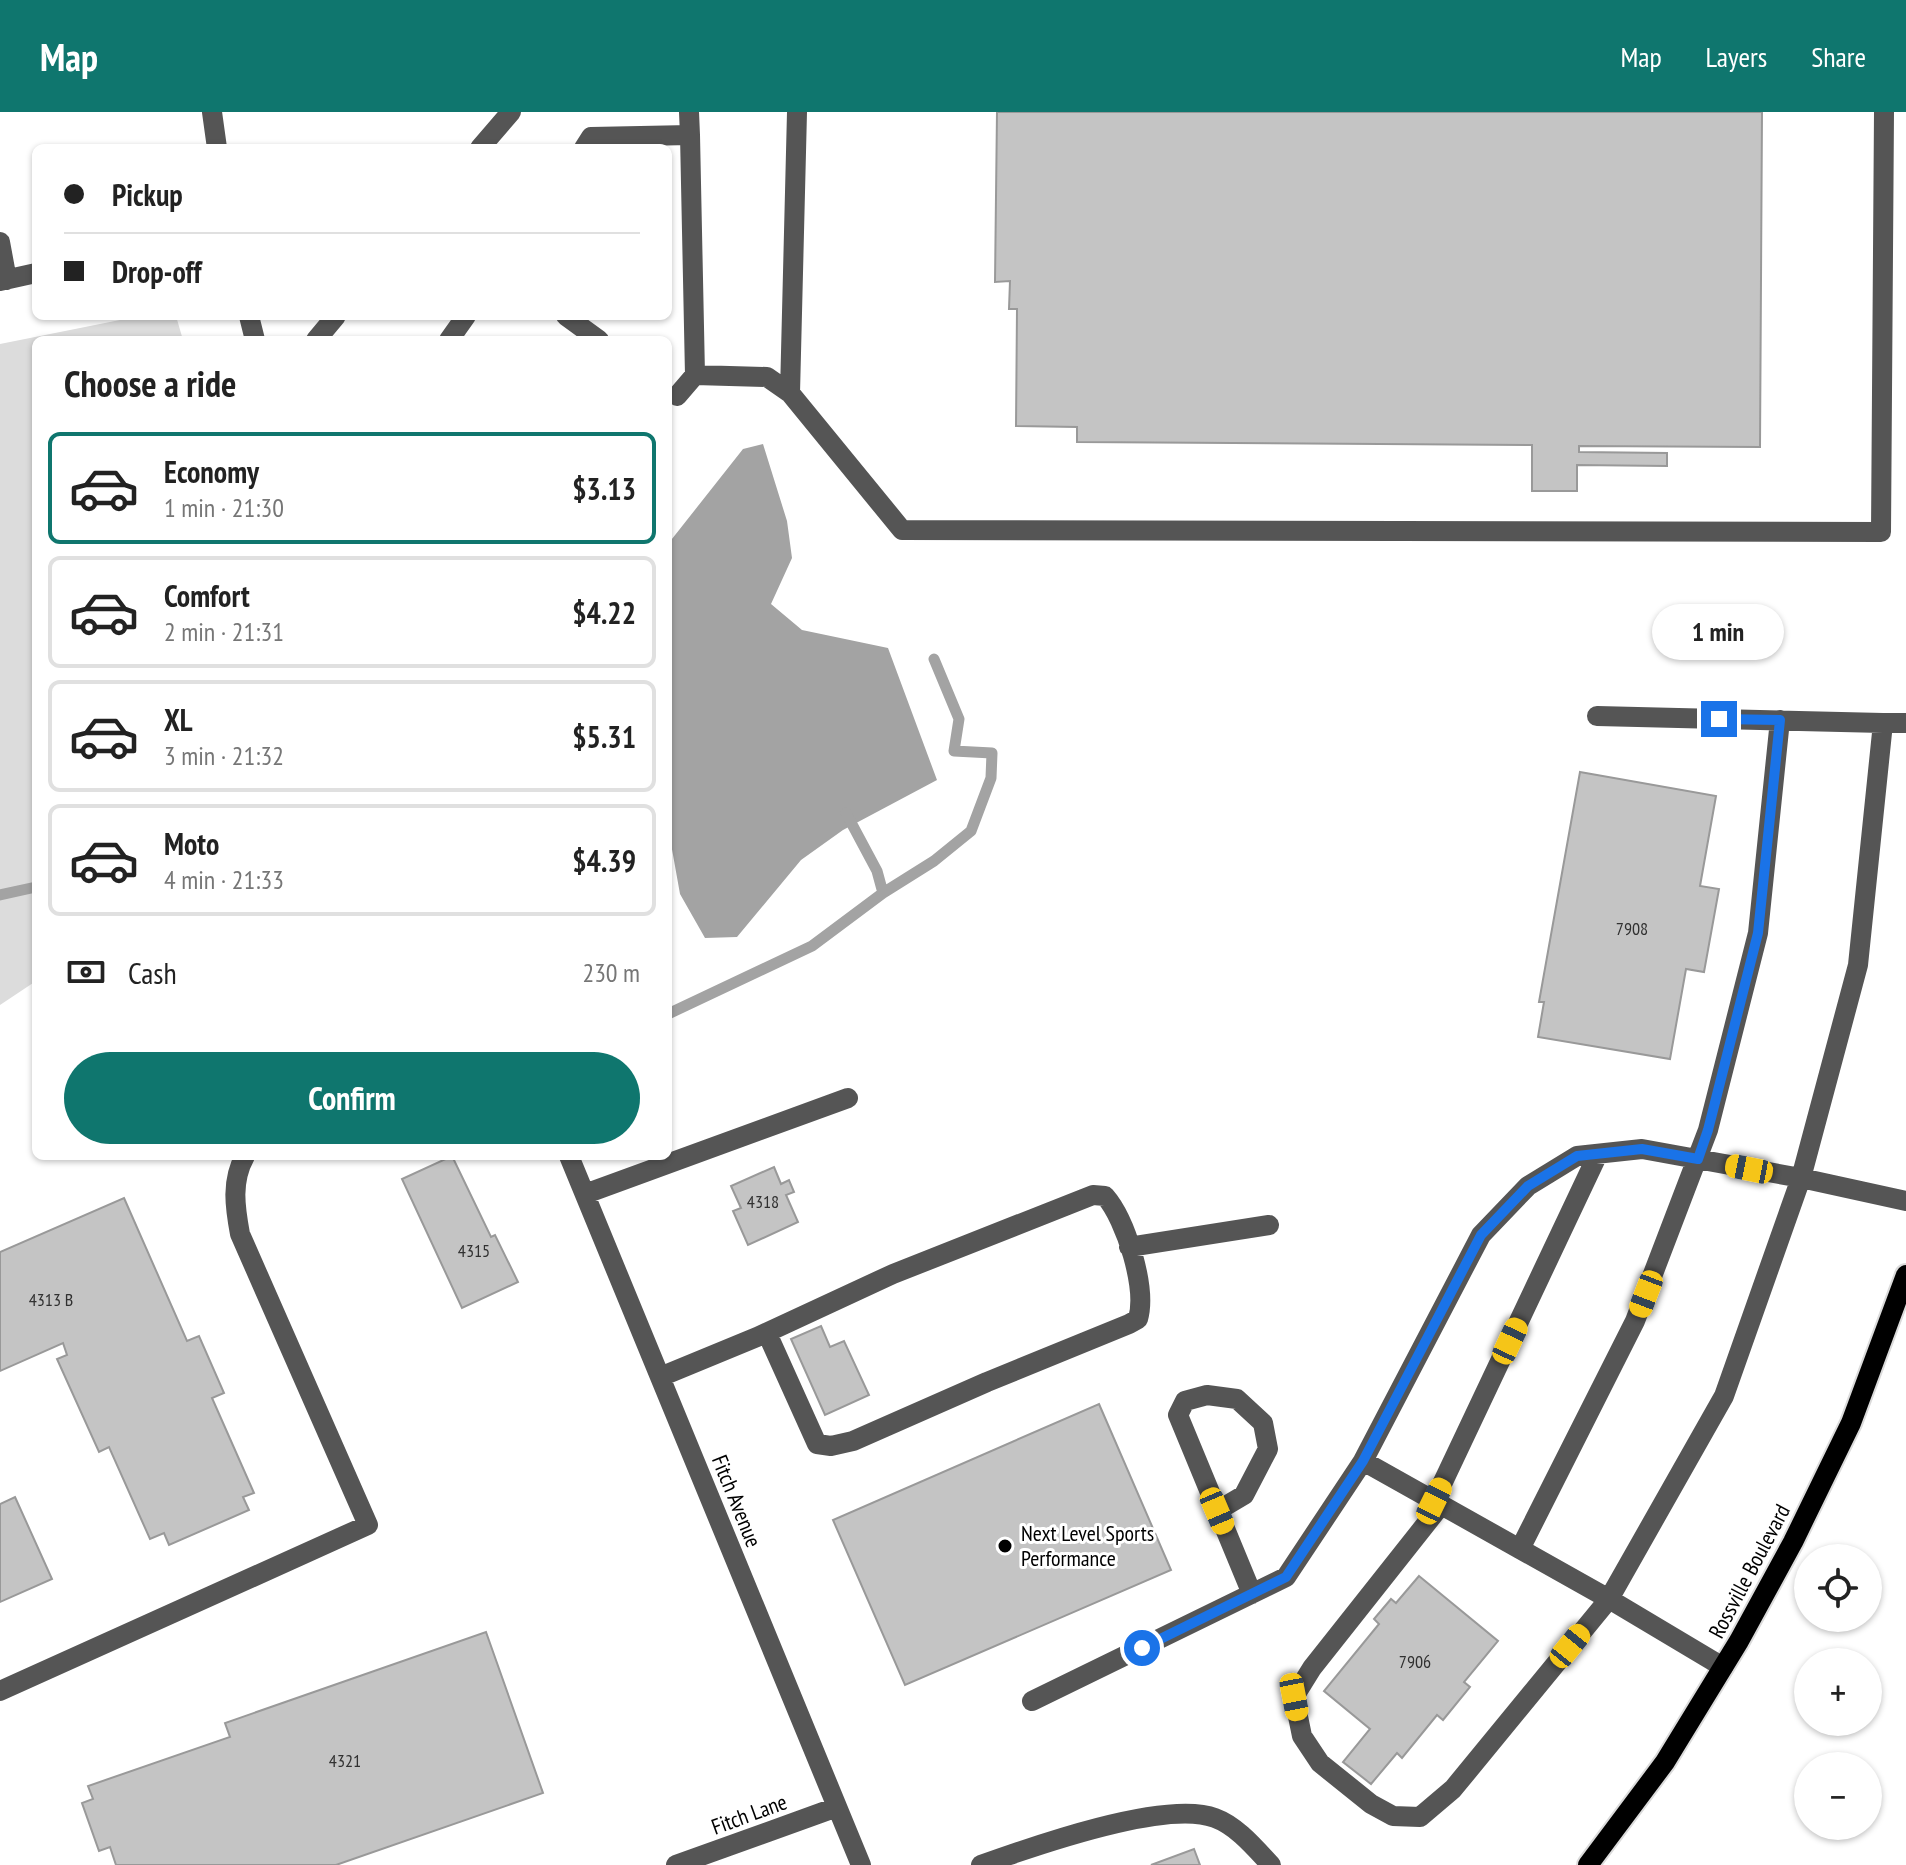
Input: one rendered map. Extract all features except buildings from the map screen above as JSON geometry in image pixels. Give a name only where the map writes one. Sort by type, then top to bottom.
[{"type":"main road","name":"Rossville Boulevard","points":[[1588,1865],[1665,1762],[1793,1542],[1851,1423],[1906,1275]]},
{"type":"street","points":[[212,112],[216,144]]},
{"type":"street","points":[[483,144],[511,112]]},
{"type":"street","points":[[689,112],[695,375]]},
{"type":"street","points":[[790,393],[797,112]]},
{"type":"street","points":[[672,397],[695,375],[767,377],[790,393],[902,530],[1881,532],[1884,112]]},
{"type":"street","points":[[587,144],[591,137],[690,135]]},
{"type":"street","points":[[0,242],[4,281],[32,274]]},
{"type":"street","points":[[319,336],[333,320]]},
{"type":"street","points":[[575,320],[594,336]]},
{"type":"street","points":[[1597,716],[1906,723]]},
{"type":"street","points":[[1520,1549],[1635,1321],[1708,1130],[1758,933],[1780,720]]},
{"type":"street","points":[[1598,1154],[1438,1503],[1312,1668],[1294,1697],[1302,1736],[1320,1763],[1371,1804],[1393,1816],[1420,1817],[1453,1789],[1609,1599],[1724,1396],[1801,1178],[1858,965],[1883,723]]},
{"type":"street","points":[[585,1194],[848,1098]]},
{"type":"street","points":[[1032,1701],[1286,1577],[1363,1461],[1481,1235],[1528,1186],[1577,1156],[1642,1149],[1906,1201]]},
{"type":"street","points":[[0,1691],[368,1525],[240,1234],[234,1203],[238,1169],[243,1160]]},
{"type":"street","name":"Fitch Avenue","points":[[571,1160],[861,1865]]},
{"type":"street","points":[[660,1377],[767,1333],[893,1274],[1093,1195],[1105,1196],[1115,1208],[1129,1247],[1142,1304],[1138,1319],[853,1441],[831,1446],[817,1444],[767,1333]]},
{"type":"street","points":[[1129,1247],[1269,1225]]},
{"type":"street","points":[[1217,1511],[1244,1495],[1268,1449],[1263,1423],[1237,1399],[1207,1395],[1185,1401],[1178,1415],[1217,1511],[1252,1594]]},
{"type":"street","points":[[1363,1461],[1609,1599],[1723,1667]]},
{"type":"street","name":"Fitch Lane","points":[[676,1865],[837,1807]]},
{"type":"street","points":[[981,1865],[1051,1840],[1167,1813],[1214,1817],[1248,1840],[1271,1865]]},
{"type":"shaded area","points":[[120,320],[177,320],[182,336],[40,336]]},
{"type":"shaded area","points":[[32,338],[32,984],[0,1005],[0,344]]},
{"type":"shaded area","points":[[763,444],[787,521],[792,558],[771,604],[802,630],[888,648],[937,780],[843,830],[801,860],[737,937],[705,938],[680,894],[672,849],[672,539],[743,449]]},
{"type":"waterway","points":[[672,1012],[812,946],[883,893],[934,861],[971,831],[991,778],[992,753],[954,751],[959,719],[934,659]]},
{"type":"waterway","points":[[846,813],[877,871],[883,893]]},
{"type":"waterway","points":[[0,895],[32,888]]},
{"type":"place","name":"Next Level Sports Performance","points":[[1005,1546]]},
{"type":"route","points":[[1142,1648],[1286,1577],[1363,1461],[1481,1235],[1528,1186],[1577,1156],[1642,1149],[1698,1159],[1758,933],[1780,720],[1719,719]]}]
